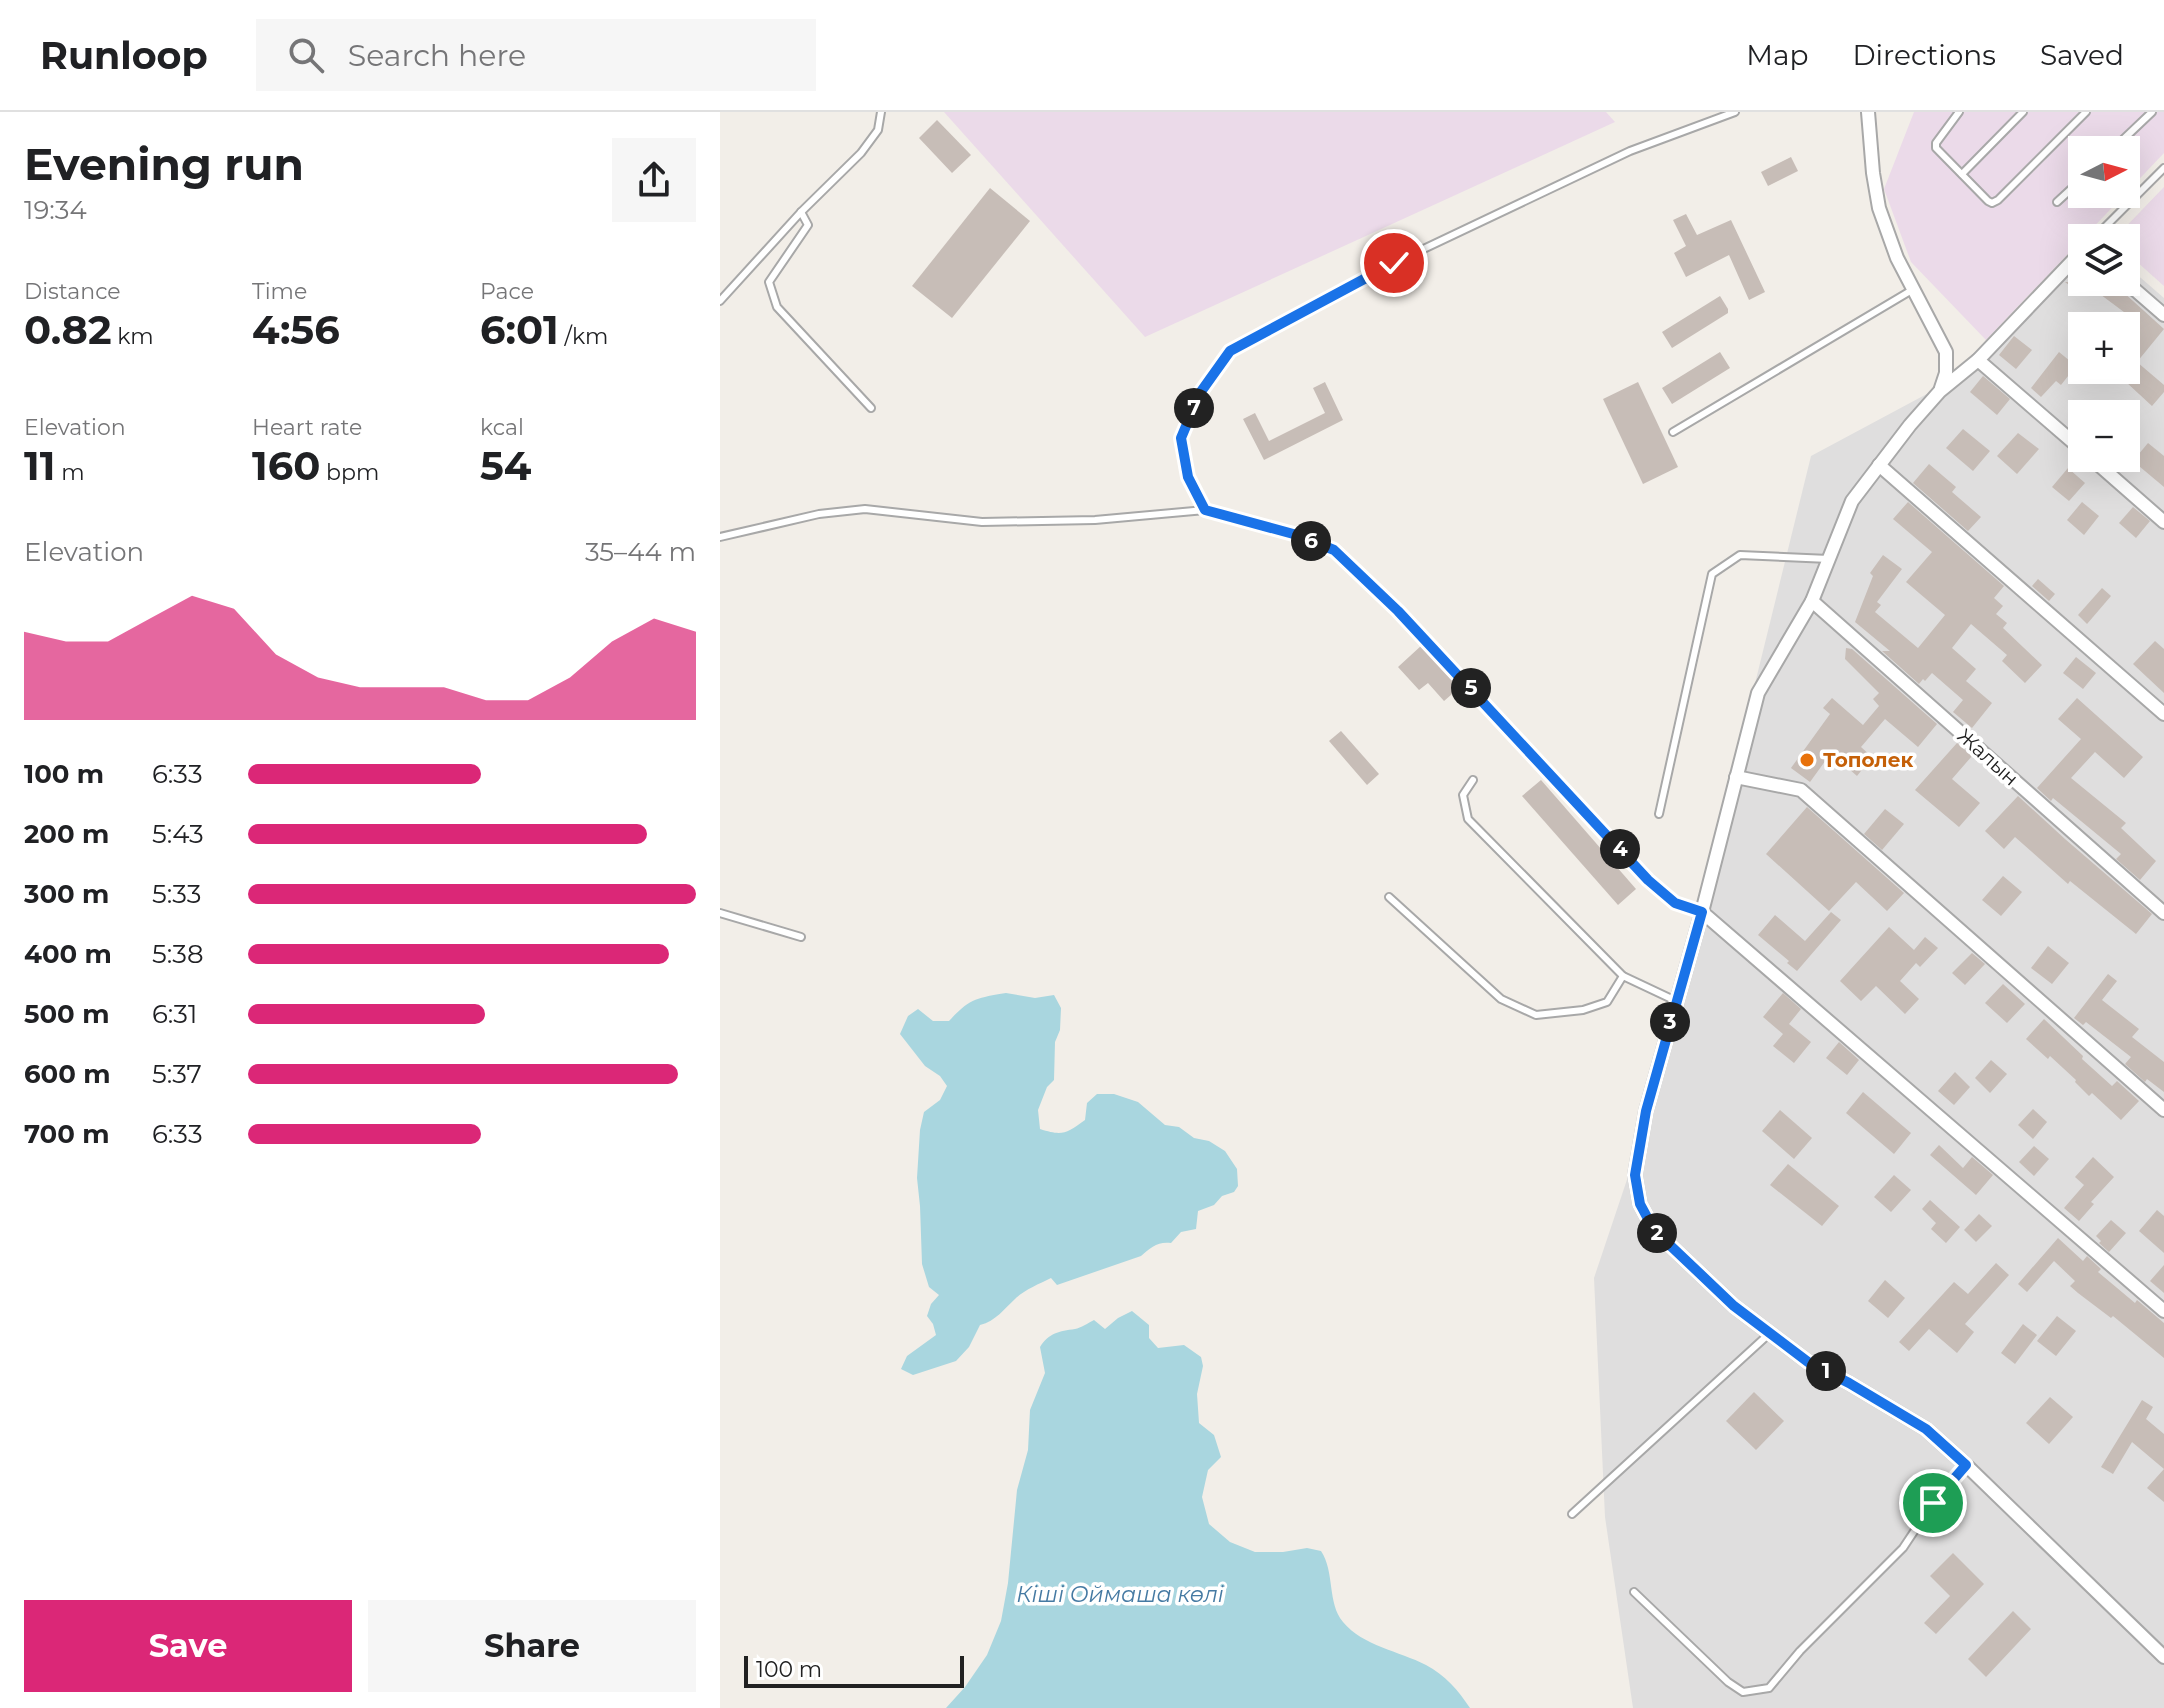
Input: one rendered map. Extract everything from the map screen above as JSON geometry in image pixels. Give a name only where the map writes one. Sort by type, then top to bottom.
[{"type":"street","points":[[1868,112],[1879,208],[1897,258],[1946,352],[1946,373],[1940,391]]},
{"type":"street","points":[[2068,266],[1978,360],[1940,391],[1852,501],[1812,601],[1758,693],[1702,912],[1646,1111],[1635,1175],[1640,1204],[1654,1230],[1734,1306],[1808,1362],[1926,1429],[2164,1657]]},
{"type":"street","points":[[2140,294],[2164,315]]},
{"type":"street","points":[[1978,360],[2068,438]]},
{"type":"street","points":[[1879,465],[2164,714]]},
{"type":"street","points":[[2107,472],[2164,522]]},
{"type":"street","name":"Жалын","points":[[1812,601],[2164,913]]},
{"type":"street","points":[[1736,777],[1801,790],[2164,1110]]},
{"type":"street","points":[[1702,912],[2164,1311]]},
{"type":"lane","points":[[720,301],[801,212],[861,153],[878,130],[881,112]]},
{"type":"lane","points":[[1205,510],[1188,477],[1181,438],[1200,393],[1230,351],[1394,263],[1630,151],[1735,112]]},
{"type":"lane","points":[[1959,112],[1936,143],[1936,148],[1992,203],[2086,112]]},
{"type":"lane","points":[[1962,174],[2023,112]]},
{"type":"lane","points":[[2127,136],[2152,112]]},
{"type":"lane","points":[[2108,224],[2164,168]]},
{"type":"lane","points":[[2057,202],[2068,192]]},
{"type":"lane","points":[[801,212],[808,225],[769,282],[777,307],[871,408]]},
{"type":"lane","points":[[1673,432],[1912,290]]},
{"type":"lane","points":[[720,537],[819,514],[865,509],[982,522],[1095,520],[1205,510],[1297,535],[1334,550],[1398,611],[1648,880],[1675,903],[1702,912]]},
{"type":"lane","points":[[1659,814],[1712,574],[1740,555],[1830,559]]},
{"type":"lane","points":[[1473,780],[1463,795],[1468,819],[1623,976],[1676,1001]]},
{"type":"lane","points":[[1389,897],[1501,999],[1536,1015],[1583,1010],[1607,1002],[1623,976]]},
{"type":"lane","points":[[720,913],[801,937]]},
{"type":"lane","points":[[1572,1514],[1770,1333]]},
{"type":"lane","points":[[1634,1592],[1728,1682],[1743,1692],[1769,1688],[1800,1651],[1903,1548],[1933,1503],[1966,1465]]},
{"type":"shaded area","points":[[944,112],[1606,112],[1615,122],[1145,337]]},
{"type":"shaded area","points":[[1914,112],[2164,112],[2164,153],[2140,178],[2140,136],[2068,136],[2068,208],[2112,208],[2096,224],[2068,224],[2068,254],[1986,340],[1911,262],[1884,189]]},
{"type":"shaded area","points":[[2164,187],[2164,286],[2140,265],[2140,224],[2128,224]]},
{"type":"shaded area","points":[[2068,266],[2068,296],[2140,296],[2140,277],[2164,298],[2164,1708],[1633,1708],[1605,1517],[1594,1278],[1649,1114],[1811,456],[1951,381]]},
{"type":"water","points":[[1006,993],[1035,998],[1054,995],[1061,1008],[1060,1030],[1055,1042],[1054,1080],[1047,1087],[1038,1110],[1040,1129],[1054,1133],[1068,1131],[1085,1120],[1087,1103],[1097,1094],[1114,1094],[1138,1102],[1165,1125],[1179,1127],[1194,1138],[1209,1141],[1225,1151],[1237,1169],[1238,1186],[1214,1205],[1198,1211],[1196,1229],[1181,1232],[1171,1243],[1158,1244],[1141,1256],[1057,1285],[1051,1278],[1028,1289],[995,1318],[980,1325],[969,1347],[956,1361],[913,1375],[901,1369],[907,1356],[936,1335],[927,1316],[931,1304],[939,1295],[929,1287],[922,1264],[917,1178],[920,1130],[924,1112],[940,1100],[947,1086],[940,1076],[925,1066],[900,1034],[908,1016],[918,1009],[933,1021],[949,1021],[974,1000]]},
{"type":"water","name":"Кіші Оймаша көлi","points":[[1132,1311],[1149,1325],[1149,1338],[1158,1348],[1184,1345],[1201,1357],[1203,1366],[1197,1394],[1199,1423],[1214,1435],[1221,1457],[1208,1470],[1202,1497],[1209,1524],[1230,1542],[1255,1552],[1307,1548],[1321,1551],[1328,1568],[1335,1606],[1343,1622],[1361,1637],[1433,1669],[1451,1684],[1470,1708],[946,1708],[987,1655],[1001,1621],[1017,1490],[1028,1450],[1030,1410],[1045,1373],[1040,1347],[1055,1334],[1094,1320],[1105,1329]]},
{"type":"building","points":[[937,120],[971,155],[952,173],[919,138]]},
{"type":"building","points":[[1791,157],[1798,171],[1768,186],[1761,172]]},
{"type":"building","points":[[990,188],[1030,221],[952,318],[912,286]]},
{"type":"building","points":[[1686,214],[1697,235],[1731,220],[1765,292],[1749,300],[1729,255],[1686,277],[1674,253],[1686,246],[1673,220]]},
{"type":"building","points":[[1720,296],[1728,313],[1672,348],[1662,332]]},
{"type":"building","points":[[2102,296],[2127,296],[2164,329],[2140,358],[2140,312],[2124,312]]},
{"type":"building","points":[[2014,336],[2032,350],[2016,369],[1999,355]]},
{"type":"building","points":[[1720,352],[1730,368],[1672,404],[1662,388]]},
{"type":"building","points":[[2059,352],[2068,359],[2068,376],[2061,385],[2056,381],[2041,397],[2031,388]]},
{"type":"building","points":[[2140,365],[2164,385],[2164,392],[2152,406],[2128,384],[2140,384]]},
{"type":"building","points":[[1983,376],[2010,399],[1997,415],[1970,392]]},
{"type":"building","points":[[1325,382],[1343,420],[1264,460],[1243,419],[1255,413],[1269,441],[1325,413],[1313,388]]},
{"type":"building","points":[[1638,382],[1678,467],[1643,484],[1603,399]]},
{"type":"building","points":[[1963,429],[1990,451],[1973,471],[1946,448]]},
{"type":"building","points":[[2018,433],[2039,449],[2017,474],[1997,456]]},
{"type":"building","points":[[2148,443],[2164,456],[2164,487],[2140,467],[2140,453]]},
{"type":"building","points":[[1929,464],[1956,487],[1952,492],[1981,517],[1968,531],[1913,483]]},
{"type":"building","points":[[2068,468],[2068,472],[2073,472],[2085,483],[2069,501],[2052,487]]},
{"type":"building","points":[[1908,502],[2004,586],[1994,598],[2003,606],[1996,614],[2007,623],[2003,628],[2042,665],[2025,683],[2002,661],[2007,655],[1971,624],[1952,648],[1976,669],[1966,681],[1992,703],[1972,728],[1953,712],[1963,700],[1932,673],[1919,684],[1882,651],[1890,651],[1855,622],[1873,576],[1870,573],[1883,555],[1902,569],[1877,602],[1881,605],[1875,612],[1918,648],[1945,615],[1906,582],[1932,552],[1893,519]]},
{"type":"building","points":[[2082,502],[2099,516],[2084,535],[2067,520]]},
{"type":"building","points":[[2133,507],[2150,521],[2136,538],[2119,523]]},
{"type":"building","points":[[2038,579],[2055,594],[2049,601],[2032,586]]},
{"type":"building","points":[[2102,588],[2111,596],[2087,624],[2078,615]]},
{"type":"building","points":[[2155,641],[2164,649],[2164,693],[2133,664]]},
{"type":"building","points":[[1422,645],[1459,688],[1444,701],[1428,683],[1419,690],[1398,667]]},
{"type":"building","points":[[1846,648],[1852,649],[1937,724],[1918,747],[1885,719],[1861,747],[1872,757],[1857,776],[1831,753],[1810,782],[1791,768],[1830,714],[1823,708],[1832,698],[1863,725],[1879,706],[1873,699],[1879,693],[1845,659]]},
{"type":"building","points":[[2076,657],[2096,673],[2083,689],[2063,673]]},
{"type":"building","points":[[2077,698],[2143,757],[2124,778],[2095,752],[2071,778],[2126,823],[2121,828],[2156,861],[2140,880],[2116,859],[2121,854],[2037,788],[2081,739],[2058,719]]},
{"type":"building","points":[[1341,731],[1379,774],[1367,785],[1329,741]]},
{"type":"building","points":[[1957,743],[1972,756],[1952,779],[1980,803],[1959,827],[1915,790]]},
{"type":"building","points":[[1541,780],[1636,889],[1618,905],[1522,796]]},
{"type":"building","points":[[2018,796],[2152,914],[2136,934],[2070,881],[2068,884],[2015,837],[2004,849],[1985,831]]},
{"type":"building","points":[[1807,807],[1904,893],[1887,911],[1856,882],[1829,911],[1766,854]]},
{"type":"building","points":[[1885,809],[1904,824],[1882,850],[1864,834]]},
{"type":"building","points":[[2003,876],[2022,892],[2001,916],[1982,900]]},
{"type":"building","points":[[1831,912],[1841,920],[1797,971],[1758,935],[1775,915],[1805,941]]},
{"type":"building","points":[[1889,927],[1914,950],[1925,937],[1938,948],[1920,967],[1916,963],[1900,981],[1919,999],[1905,1014],[1876,986],[1861,1001],[1840,981]]},
{"type":"building","points":[[2048,946],[2069,963],[2052,984],[2031,968]]},
{"type":"building","points":[[1972,953],[1985,964],[1965,985],[1952,973]]},
{"type":"building","points":[[2108,974],[2117,981],[2102,1000],[2139,1029],[2132,1037],[2164,1062],[2164,1092],[2147,1079],[2145,1082],[2125,1064],[2131,1057],[2086,1022],[2083,1025],[2074,1018]]},
{"type":"building","points":[[2003,984],[2025,1004],[2007,1023],[1985,1003]]},
{"type":"building","points":[[1783,993],[1801,1009],[1789,1024],[1811,1042],[1794,1063],[1773,1046],[1783,1034],[1763,1017]]},
{"type":"building","points":[[2044,1019],[2112,1086],[2117,1081],[2139,1101],[2121,1120],[2092,1093],[2089,1096],[2050,1056],[2048,1059],[2026,1039]]},
{"type":"building","points":[[1839,1042],[1859,1060],[1847,1075],[1826,1058]]},
{"type":"building","points":[[1991,1060],[2007,1074],[1990,1093],[1975,1078]]},
{"type":"building","points":[[1955,1072],[1970,1087],[1954,1105],[1938,1091]]},
{"type":"building","points":[[1863,1092],[1911,1133],[1894,1154],[1846,1113]]},
{"type":"building","points":[[2033,1109],[2047,1122],[2033,1139],[2018,1125]]},
{"type":"building","points":[[1780,1110],[1812,1138],[1794,1159],[1762,1131]]},
{"type":"building","points":[[1939,1145],[1963,1168],[1972,1157],[1993,1175],[1976,1195],[1930,1155]]},
{"type":"building","points":[[2034,1146],[2049,1159],[2034,1176],[2019,1162]]},
{"type":"building","points":[[2093,1157],[2114,1177],[2091,1202],[2094,1204],[2079,1221],[2064,1208],[2084,1185],[2075,1177]]},
{"type":"building","points":[[1788,1164],[1839,1206],[1822,1226],[1770,1185]]},
{"type":"building","points":[[1894,1175],[1911,1190],[1891,1212],[1874,1197]]},
{"type":"building","points":[[1930,1200],[1960,1227],[1946,1243],[1931,1229],[1936,1223],[1922,1209]]},
{"type":"building","points":[[2157,1210],[2164,1216],[2164,1253],[2139,1231]]},
{"type":"building","points":[[1979,1214],[1992,1226],[1976,1242],[1964,1230]]},
{"type":"building","points":[[2111,1220],[2126,1233],[2109,1252],[2096,1236]]},
{"type":"building","points":[[2058,1238],[2083,1261],[2087,1256],[2101,1269],[2098,1272],[2164,1323],[2164,1358],[2070,1286],[2075,1281],[2054,1261],[2027,1292],[2018,1284]]},
{"type":"building","points":[[1996,1263],[2009,1275],[1965,1324],[1974,1332],[1957,1353],[1929,1329],[1909,1351],[1899,1342],[1954,1282],[1968,1294]]},
{"type":"building","points":[[2164,1265],[2164,1293],[2150,1281]]},
{"type":"building","points":[[1885,1280],[1905,1298],[1888,1318],[1868,1301]]},
{"type":"building","points":[[2057,1316],[2076,1331],[2056,1356],[2037,1341]]},
{"type":"building","points":[[2023,1324],[2037,1335],[2015,1364],[2001,1353]]},
{"type":"building","points":[[1754,1392],[1784,1421],[1756,1450],[1726,1421]]},
{"type":"building","points":[[2050,1397],[2073,1417],[2049,1444],[2026,1423]]},
{"type":"building","points":[[2142,1400],[2153,1407],[2146,1419],[2164,1434],[2164,1469],[2132,1442],[2113,1474],[2101,1467]]},
{"type":"building","points":[[2164,1469],[2164,1502],[2147,1488]]},
{"type":"building","points":[[1953,1553],[1984,1584],[1936,1634],[1924,1623],[1950,1596],[1930,1576]]},
{"type":"building","points":[[2013,1611],[2031,1629],[1986,1677],[1968,1659]]},
{"type":"place","name":"Тополек","points":[[1807,760]]},
{"type":"route","points":[[1394,263],[1230,351],[1200,393],[1181,438],[1188,477],[1205,510],[1297,535],[1334,550],[1398,611],[1648,880],[1675,903],[1702,912],[1646,1111],[1635,1175],[1640,1204],[1654,1230],[1734,1306],[1808,1362],[1926,1429],[1966,1465],[1933,1503]]}]
